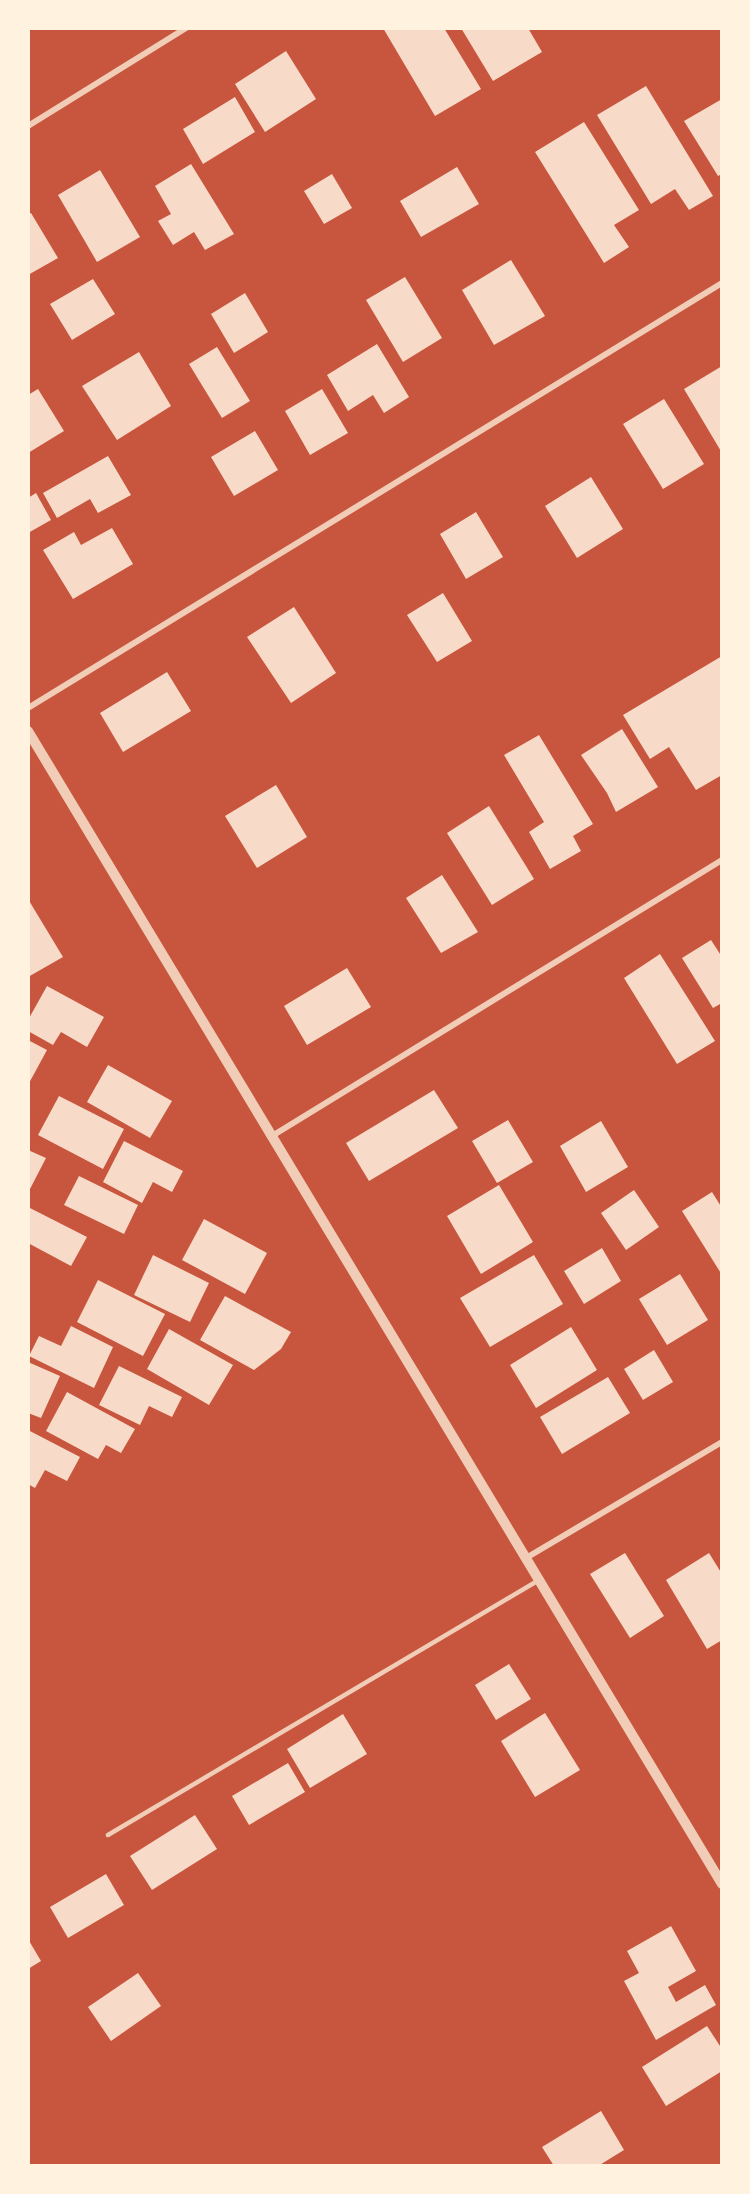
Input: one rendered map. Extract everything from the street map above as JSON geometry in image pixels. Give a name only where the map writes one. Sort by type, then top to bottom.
[{"type":"street","points":[[28,126],[182,29]]},
{"type":"street","points":[[28,708],[722,283]]},
{"type":"street","points":[[28,732],[722,1884]]},
{"type":"street","points":[[272,1136],[722,860]]},
{"type":"street","points":[[526,1558],[722,1442]]},
{"type":"lane","points":[[108,1835],[539,1580]]},
{"type":"building","points":[[383,28],[444,28],[481,89],[435,116]]},
{"type":"building","points":[[461,28],[528,28],[542,52],[493,81]]},
{"type":"building","points":[[286,51],[316,99],[265,132],[235,84]]},
{"type":"building","points":[[646,86],[713,196],[689,210],[675,189],[651,204],[597,115]]},
{"type":"building","points":[[235,97],[255,132],[203,164],[183,129]]},
{"type":"building","points":[[722,99],[722,174],[718,176],[684,121]]},
{"type":"building","points":[[584,122],[639,210],[614,225],[629,247],[604,263],[535,152]]},
{"type":"building","points":[[191,164],[234,234],[205,250],[194,232],[173,245],[158,221],[171,214],[155,186]]},
{"type":"building","points":[[457,167],[479,204],[421,237],[400,201]]},
{"type":"building","points":[[100,170],[140,237],[97,262],[58,195]]},
{"type":"building","points":[[332,174],[352,208],[324,224],[304,191]]},
{"type":"building","points":[[31,213],[58,258],[28,275],[28,214]]},
{"type":"building","points":[[511,260],[545,316],[494,345],[462,290]]},
{"type":"building","points":[[405,277],[442,338],[403,362],[366,300]]},
{"type":"building","points":[[93,279],[115,314],[72,340],[50,304]]},
{"type":"building","points":[[245,293],[268,332],[234,353],[211,314]]},
{"type":"building","points":[[377,344],[409,397],[384,413],[373,395],[348,411],[327,375]]},
{"type":"building","points":[[217,347],[250,401],[222,418],[189,364]]},
{"type":"building","points":[[139,352],[171,406],[117,440],[82,386]]},
{"type":"building","points":[[722,366],[722,453],[684,389]]},
{"type":"building","points":[[38,389],[64,431],[28,453],[28,395]]},
{"type":"building","points":[[322,389],[348,433],[310,455],[285,411]]},
{"type":"building","points":[[664,399],[704,464],[663,489],[623,424]]},
{"type":"building","points":[[255,431],[278,470],[234,496],[211,457]]},
{"type":"building","points":[[108,456],[131,495],[98,513],[90,499],[57,518],[43,493]]},
{"type":"building","points":[[591,477],[623,529],[577,558],[545,506]]},
{"type":"building","points":[[36,493],[51,520],[28,533],[28,498]]},
{"type":"building","points":[[476,512],[503,557],[466,579],[440,534]]},
{"type":"building","points":[[112,528],[133,564],[73,599],[43,550],[74,532],[81,545]]},
{"type":"building","points":[[443,593],[472,641],[437,662],[407,615]]},
{"type":"building","points":[[294,607],[336,673],[291,703],[247,637]]},
{"type":"building","points":[[722,656],[722,775],[696,790],[669,747],[650,759],[623,715]]},
{"type":"building","points":[[167,672],[191,711],[123,752],[100,713]]},
{"type":"building","points":[[622,729],[658,787],[616,812],[607,793],[581,755]]},
{"type":"building","points":[[539,735],[593,824],[573,836],[581,851],[550,869],[529,832],[544,822],[504,755]]},
{"type":"building","points":[[276,785],[307,837],[257,868],[225,816]]},
{"type":"building","points":[[489,806],[534,879],[492,905],[447,833]]},
{"type":"building","points":[[442,875],[478,932],[441,953],[406,898]]},
{"type":"building","points":[[28,899],[63,957],[28,977]]},
{"type":"building","points":[[711,940],[722,957],[722,1003],[713,1008],[682,958]]},
{"type":"building","points":[[660,954],[715,1041],[677,1064],[624,978]]},
{"type":"building","points":[[347,968],[371,1007],[307,1045],[284,1006]]},
{"type":"building","points":[[47,986],[104,1017],[87,1047],[61,1032],[53,1045],[28,1031],[28,1020]]},
{"type":"building","points":[[28,1040],[47,1050],[28,1085]]},
{"type":"building","points":[[108,1065],[172,1101],[150,1138],[87,1102]]},
{"type":"building","points":[[434,1090],[458,1128],[369,1181],[346,1143]]},
{"type":"building","points":[[59,1096],[124,1129],[103,1169],[38,1135]]},
{"type":"building","points":[[508,1120],[533,1162],[497,1183],[472,1141]]},
{"type":"building","points":[[601,1121],[628,1167],[586,1192],[560,1146]]},
{"type":"building","points":[[124,1141],[183,1171],[172,1192],[153,1182],[142,1203],[103,1182]]},
{"type":"building","points":[[28,1150],[46,1158],[30,1189],[28,1188]]},
{"type":"building","points":[[79,1176],[138,1205],[124,1234],[64,1205]]},
{"type":"building","points":[[499,1185],[533,1242],[481,1274],[447,1216]]},
{"type":"building","points":[[634,1190],[659,1227],[626,1250],[601,1213]]},
{"type":"building","points":[[712,1192],[722,1208],[722,1275],[682,1211]]},
{"type":"building","points":[[28,1207],[87,1237],[71,1266],[28,1243]]},
{"type":"building","points":[[204,1219],[267,1253],[245,1294],[182,1260]]},
{"type":"building","points":[[602,1248],[621,1281],[584,1304],[564,1271]]},
{"type":"building","points":[[153,1255],[209,1283],[190,1322],[134,1295]]},
{"type":"building","points":[[534,1255],[563,1304],[490,1347],[460,1298]]},
{"type":"building","points":[[680,1274],[708,1320],[667,1345],[639,1299]]},
{"type":"building","points":[[98,1280],[165,1314],[143,1356],[77,1322]]},
{"type":"building","points":[[225,1296],[291,1332],[281,1349],[254,1370],[200,1340]]},
{"type":"building","points":[[71,1326],[113,1347],[94,1388],[29,1356],[39,1336],[61,1346]]},
{"type":"building","points":[[571,1327],[597,1370],[536,1408],[510,1365]]},
{"type":"building","points":[[169,1329],[233,1365],[209,1405],[147,1369]]},
{"type":"building","points":[[654,1350],[673,1382],[643,1400],[624,1369]]},
{"type":"building","points":[[28,1362],[60,1376],[41,1418],[28,1413]]},
{"type":"building","points":[[119,1366],[182,1397],[172,1417],[149,1406],[140,1425],[99,1405]]},
{"type":"building","points":[[608,1377],[630,1413],[562,1454],[540,1417]]},
{"type":"building","points":[[67,1392],[135,1429],[121,1453],[106,1445],[98,1459],[46,1431]]},
{"type":"building","points":[[28,1430],[80,1457],[67,1481],[45,1470],[35,1488],[28,1484]]},
{"type":"building","points":[[625,1553],[664,1616],[630,1638],[590,1574]]},
{"type":"building","points":[[709,1553],[722,1574],[722,1640],[707,1649],[666,1580]]},
{"type":"building","points":[[509,1664],[531,1699],[496,1720],[475,1685]]},
{"type":"building","points":[[545,1713],[580,1770],[535,1797],[501,1741]]},
{"type":"building","points":[[343,1714],[367,1754],[310,1788],[287,1749]]},
{"type":"building","points":[[288,1763],[305,1792],[249,1825],[232,1796]]},
{"type":"building","points":[[195,1815],[217,1849],[152,1890],[130,1856]]},
{"type":"building","points":[[106,1874],[124,1905],[68,1938],[50,1907]]},
{"type":"building","points":[[671,1926],[696,1971],[668,1987],[676,2002],[705,1985],[716,2005],[656,2040],[624,1981],[639,1973],[627,1951]]},
{"type":"building","points":[[28,1939],[41,1961],[28,1969]]},
{"type":"building","points":[[138,1973],[161,2006],[111,2041],[88,2007]]},
{"type":"building","points":[[707,2026],[722,2049],[722,2071],[666,2106],[642,2067]]},
{"type":"building","points":[[601,2111],[624,2150],[598,2166],[554,2166],[542,2147]]}]
